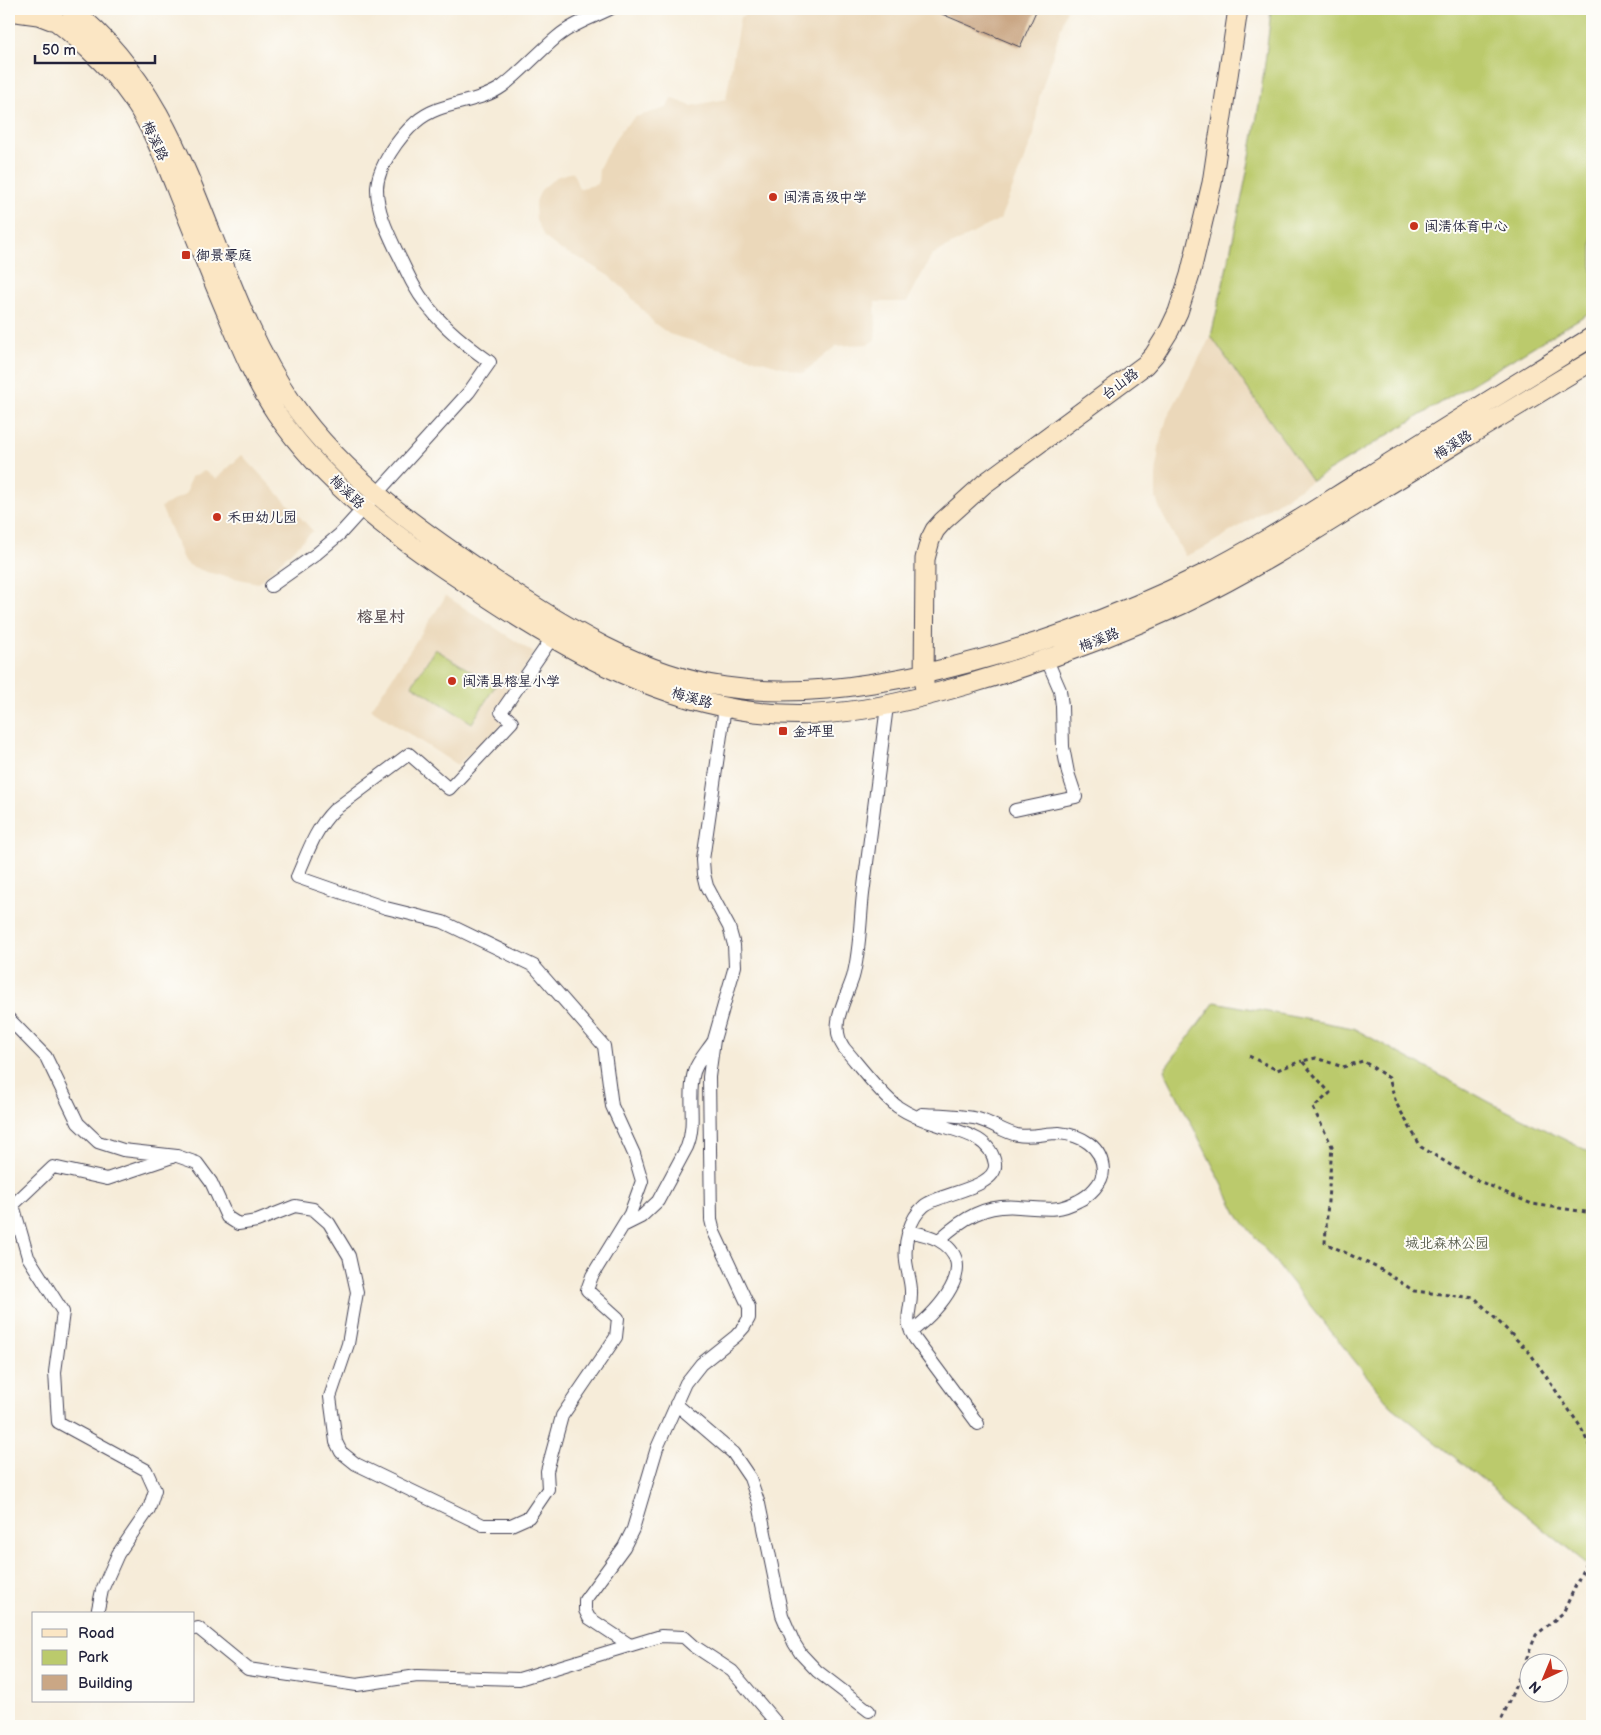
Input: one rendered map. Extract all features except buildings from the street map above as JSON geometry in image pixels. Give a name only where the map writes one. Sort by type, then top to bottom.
[{"type":"main road","name":"梅溪路","points":[[40,9],[65,16],[103,37],[134,74],[161,118],[190,177],[254,337],[284,390],[318,435],[359,478],[376,494],[438,542],[568,627],[649,666],[721,687],[767,691],[810,691],[900,679],[963,665],[1016,650],[1145,601],[1204,574],[1283,529],[1592,337]]},
{"type":"main road","name":"台山路","points":[[925,696],[925,559],[935,530],[984,484],[1145,365],[1154,356],[1169,331],[1185,293],[1206,210],[1238,9]]},
{"type":"main road","points":[[9,11],[65,16]]},
{"type":"main road","name":"梅溪路","points":[[65,16],[123,85],[151,129],[250,368],[273,409],[307,452],[340,487],[364,509],[459,578],[552,638],[651,686],[725,707],[760,712],[815,715],[866,710],[925,696],[1047,660],[1096,643],[1186,602],[1279,553],[1592,361]]},
{"type":"street","points":[[271,586],[329,544],[364,509],[469,392],[490,362],[462,342],[436,317],[413,284],[392,242],[378,203],[377,187],[382,168],[401,137],[418,120],[434,110],[490,94],[503,86],[558,36],[610,9]]},
{"type":"street","points":[[9,1019],[46,1057],[78,1123],[98,1142],[123,1150],[176,1156],[197,1163],[211,1182],[227,1217],[238,1224],[257,1221],[295,1206],[313,1209],[329,1223],[349,1256],[357,1292],[348,1344],[330,1397],[336,1442],[341,1452],[356,1464],[483,1525],[511,1525],[529,1517],[548,1489],[547,1471],[562,1416],[616,1337],[618,1318],[587,1290],[592,1276],[630,1214],[642,1181],[634,1154],[612,1106],[604,1046],[534,966],[443,922],[386,908],[297,877],[319,828],[334,810],[409,754],[450,789],[512,722],[502,712],[552,638]]},
{"type":"street","points":[[1015,810],[1076,797],[1068,773],[1064,747],[1060,690],[1047,660]]},
{"type":"street","points":[[887,706],[856,960],[836,1033],[844,1048],[891,1102],[910,1113],[974,1137],[989,1149],[995,1165],[994,1171],[983,1184],[932,1200],[924,1206],[911,1223],[908,1231],[906,1259],[911,1291],[907,1317],[911,1332],[978,1424]]},
{"type":"street","points":[[630,1645],[589,1618],[585,1610],[585,1600],[624,1548],[633,1529],[657,1448],[686,1384],[701,1364],[736,1336],[749,1318],[750,1306],[714,1232],[711,1220],[709,1077],[714,1040],[735,966],[734,945],[729,927],[708,886],[704,874],[703,860],[725,707]]},
{"type":"street","points":[[623,1226],[641,1217],[658,1201],[688,1147],[693,1126],[692,1084],[694,1071],[714,1040]]},
{"type":"street","points":[[910,1113],[978,1119],[1017,1134],[1029,1136],[1058,1133],[1071,1135],[1090,1143],[1098,1152],[1102,1161],[1103,1172],[1100,1182],[1087,1196],[1078,1202],[1058,1209],[1038,1209],[1020,1206],[987,1209],[963,1219],[939,1240]]},
{"type":"street","points":[[97,1612],[102,1590],[118,1554],[149,1509],[155,1490],[146,1470],[58,1422],[55,1372],[63,1312],[28,1257],[13,1205],[53,1167],[107,1180],[176,1156]]},
{"type":"street","points":[[908,1231],[939,1240],[954,1256],[958,1272],[949,1292],[934,1310],[911,1332]]},
{"type":"street","points":[[676,1404],[733,1453],[750,1478],[759,1504],[782,1615],[794,1643],[801,1654],[817,1671],[869,1712]]},
{"type":"street","points":[[195,1629],[198,1628],[248,1669],[357,1685],[418,1676],[519,1679],[661,1636],[684,1637],[694,1646],[732,1671],[779,1726]]},
{"type":"path","points":[[1249,1056],[1277,1070],[1302,1060],[1316,1058],[1343,1067],[1363,1061],[1389,1078],[1396,1103],[1421,1147],[1472,1178],[1532,1204],[1586,1212],[1592,1217]]},
{"type":"path","points":[[1302,1060],[1330,1093],[1313,1108],[1332,1146],[1325,1243],[1380,1269],[1414,1291],[1475,1298],[1530,1353],[1580,1426],[1592,1451]]},
{"type":"path","points":[[1499,1726],[1536,1635],[1563,1613],[1592,1550]]},
{"type":"shaded area","name":"闽清高级中学","points":[[758,9],[1067,9],[1039,98],[1034,135],[1000,219],[932,255],[907,302],[875,302],[875,340],[868,344],[836,346],[803,373],[669,334],[654,323],[624,289],[609,276],[581,259],[561,250],[544,237],[536,220],[535,204],[541,190],[556,177],[573,172],[579,189],[598,184],[599,168],[610,148],[621,130],[635,117],[667,108],[671,98],[691,106],[726,99],[740,17]]},
{"type":"shaded area","points":[[1211,336],[1312,481],[1204,548],[1185,556],[1162,514],[1156,498],[1159,446],[1167,418]]},
{"type":"shaded area","name":"禾田幼儿园","points":[[242,455],[313,531],[258,583],[206,572],[189,565],[183,559],[161,507],[186,494],[191,477],[204,471],[216,479]]},
{"type":"shaded area","name":"闽清县榕星小学","points":[[446,596],[534,653],[494,712],[503,724],[457,765],[371,709]]},
{"type":"green space","name":"闽清体育中心","points":[[1271,9],[1592,9],[1592,311],[1312,481],[1211,336],[1254,133],[1267,50]]},
{"type":"green space","points":[[435,649],[495,686],[472,723],[412,685]]},
{"type":"green space","name":"城北森林公园","points":[[1215,1002],[1353,1028],[1491,1103],[1592,1153],[1592,1568],[1391,1406],[1239,1217],[1164,1070]]},
{"type":"place","name":"闽清高级中学","points":[[773,197]]},
{"type":"place","name":"闽清体育中心","points":[[1414,226]]},
{"type":"place","name":"御景豪庭","points":[[186,255]]},
{"type":"place","name":"禾田幼儿园","points":[[217,517]]},
{"type":"place","name":"闽清县榕星小学","points":[[452,681]]},
{"type":"place","name":"金坪里","points":[[783,731]]},
{"type":"district","name":"榕星村","points":[[381,617]]}]
